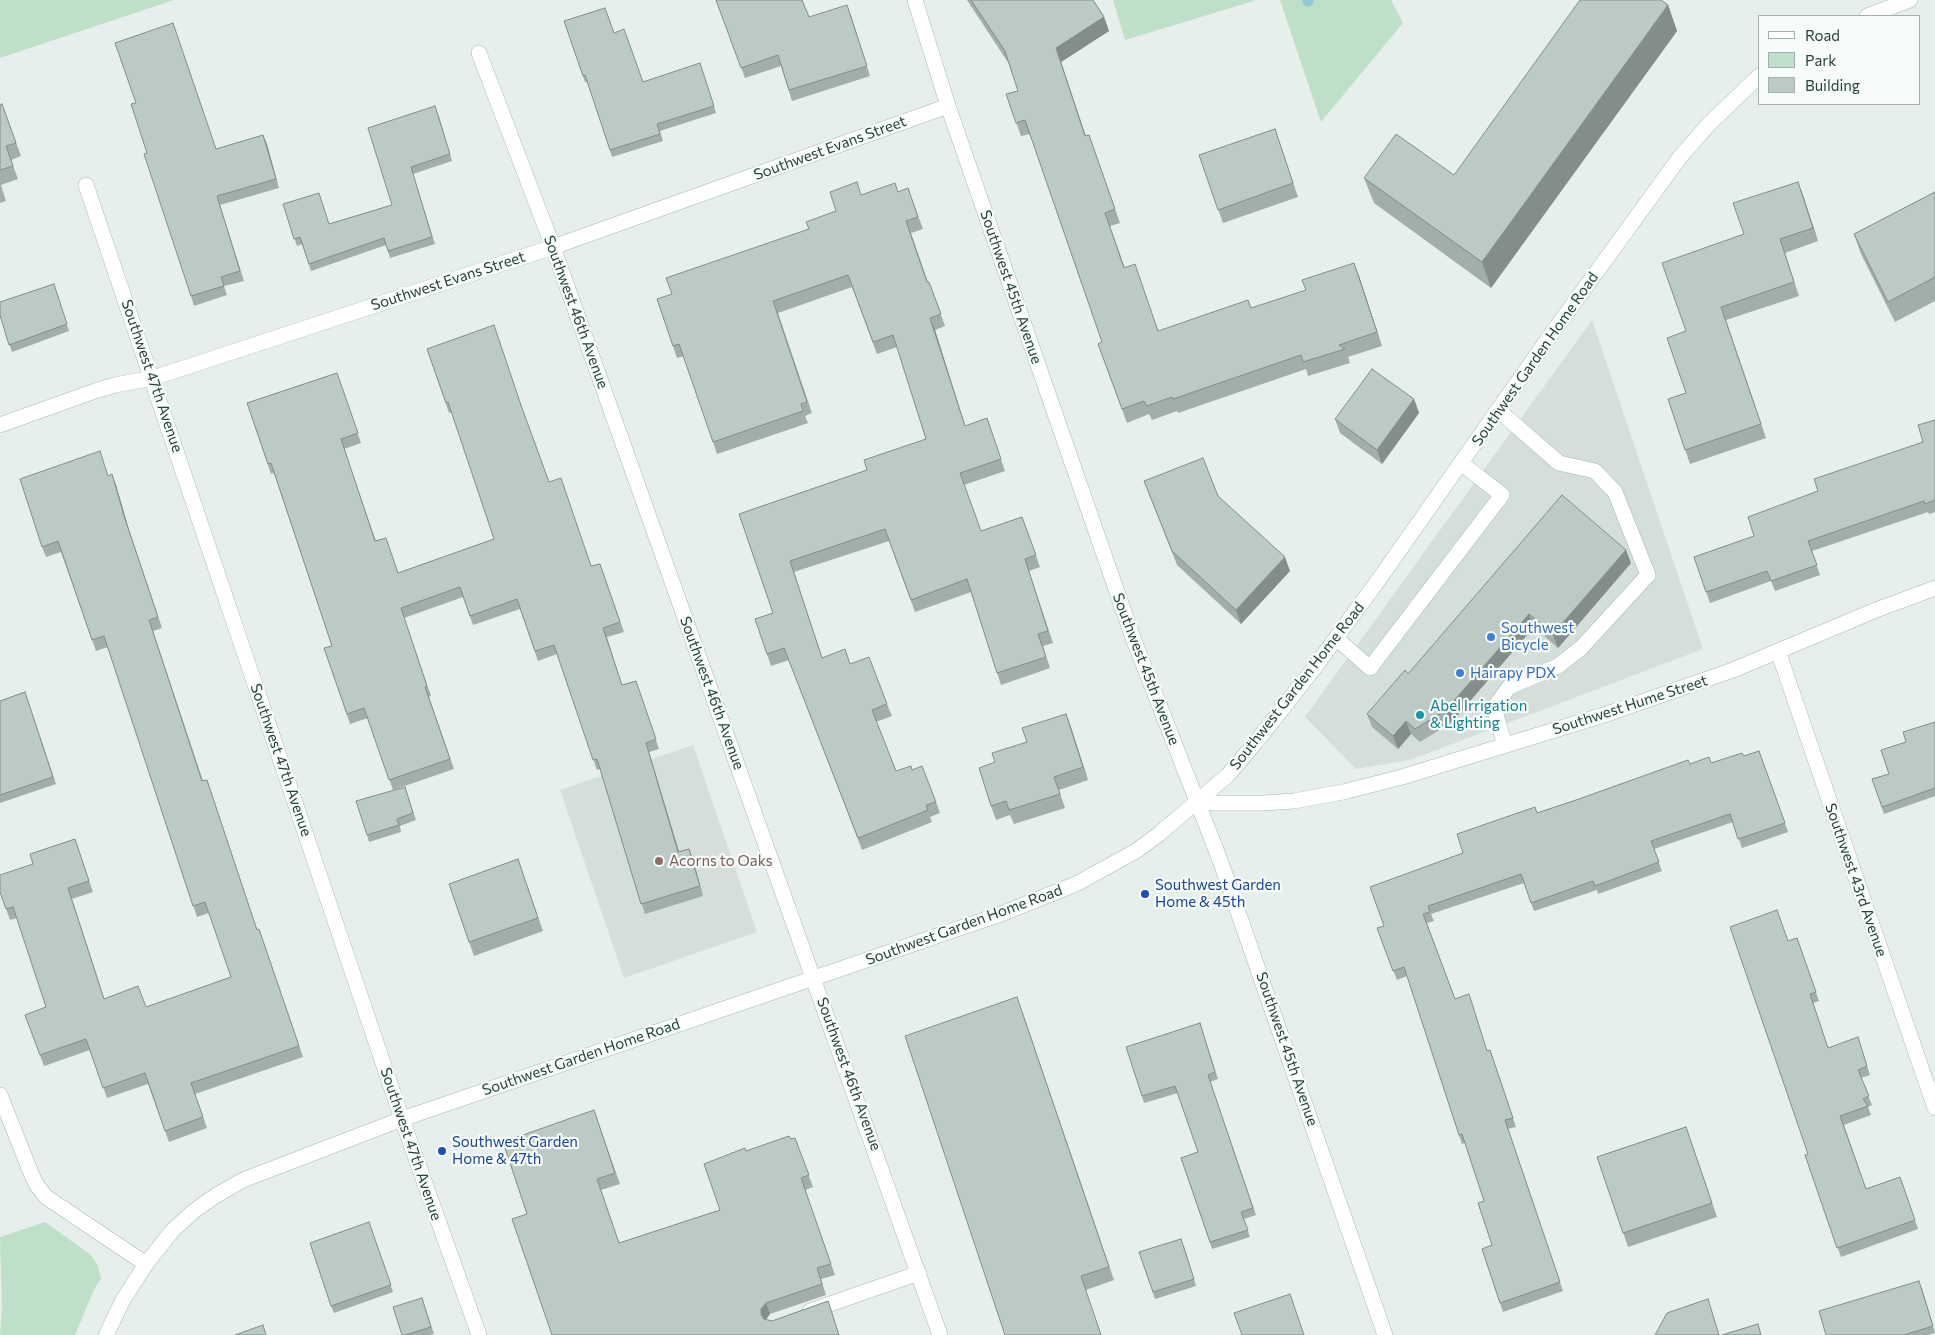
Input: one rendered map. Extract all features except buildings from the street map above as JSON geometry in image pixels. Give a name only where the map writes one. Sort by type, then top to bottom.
[{"type":"street","name":"Southwest 45th Avenue","points":[[915,0],[948,106],[1133,638],[1220,860],[1252,948],[1385,1335]]},
{"type":"street","points":[[1870,15],[1910,0]]},
{"type":"street","name":"Southwest 46th Avenue","points":[[479,53],[553,247],[940,1335]]},
{"type":"street","name":"Southwest Garden Home Road","points":[[106,1335],[123,1300],[146,1264],[173,1230],[194,1211],[243,1180],[402,1119],[1001,914],[1076,884],[1136,851],[1198,803],[1228,775],[1256,742],[1336,638],[1680,157],[1709,124],[1758,77]]},
{"type":"street","name":"Southwest Evans Street","points":[[0,425],[102,389],[153,378],[553,247],[948,106]]},
{"type":"street","name":"Southwest 47th Avenue","points":[[86,184],[402,1119],[479,1335]]},
{"type":"street","points":[[1498,410],[1559,463],[1595,471],[1615,492],[1648,575],[1573,654],[1558,666],[1509,687],[1494,708],[1505,745]]},
{"type":"street","points":[[1336,638],[1370,668],[1502,495],[1461,463]]},
{"type":"street","name":"Southwest Hume Street","points":[[1198,803],[1294,801],[1402,777],[1636,704],[1733,670],[1876,610],[1935,588]]},
{"type":"street","name":"Southwest 43rd Avenue","points":[[1778,651],[1935,1108]]},
{"type":"street","points":[[0,1095],[36,1184],[46,1196],[146,1264]]},
{"type":"street","points":[[792,1317],[919,1273]]},
{"type":"shaded area","points":[[1592,320],[1703,649],[1410,760],[1356,769],[1305,717]]},
{"type":"shaded area","name":"Acorns to Oaks","points":[[693,745],[757,932],[624,978],[560,790]]},
{"type":"green space","points":[[0,0],[174,0],[0,58]]},
{"type":"green space","points":[[1113,0],[1257,0],[1125,40]]},
{"type":"green space","points":[[1280,0],[1391,0],[1403,23],[1321,122]]},
{"type":"green space","points":[[45,1222],[91,1255],[98,1266],[101,1278],[75,1335],[0,1335],[2,1308],[0,1237]]},
{"type":"place","name":"Southwest Bicycle","points":[[1491,637]]},
{"type":"place","name":"Hairapy PDX","points":[[1460,673]]},
{"type":"place","name":"Abel Irrigation & Lighting","points":[[1420,715]]},
{"type":"place","name":"Acorns to Oaks","points":[[659,861]]},
{"type":"place","name":"Southwest Garden Home & 45th","points":[[1145,894]]},
{"type":"place","name":"Southwest Garden Home & 47th","points":[[442,1151]]}]
